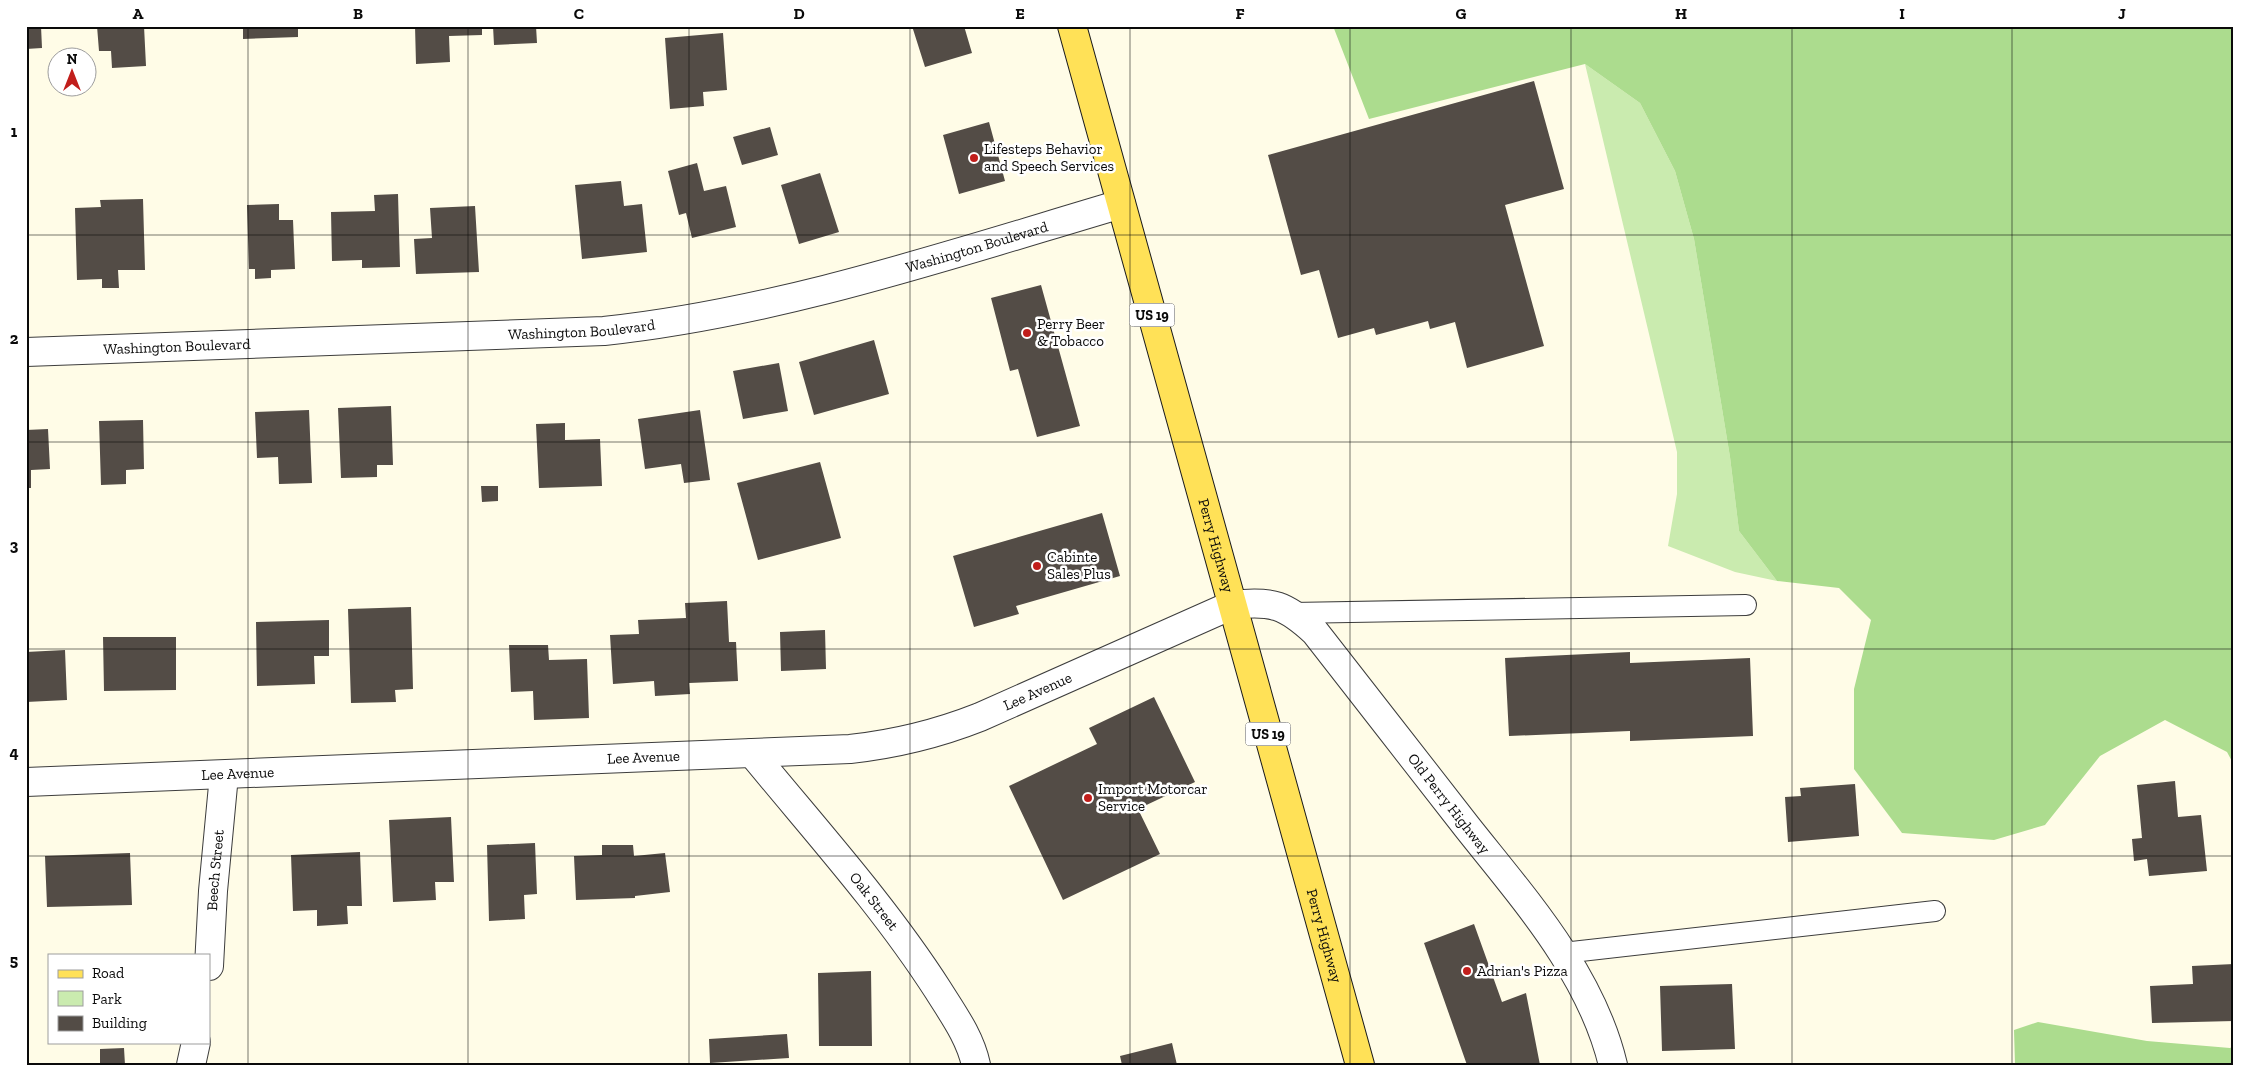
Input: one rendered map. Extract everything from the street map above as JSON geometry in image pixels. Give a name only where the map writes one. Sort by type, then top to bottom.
[{"type":"main road","name":"Perry Highway","points":[[1072,26],[1360,1065]]},
{"type":"street","name":"Washington Boulevard","points":[[26,352],[604,331],[639,327],[740,310],[820,291],[1122,204]]},
{"type":"street","name":"Old Perry Highway","points":[[1232,604],[1265,602],[1277,604],[1292,612],[1315,632],[1540,920],[1563,953],[1598,1020],[1613,1065]]},
{"type":"street","name":"Lee Avenue","points":[[26,782],[850,749],[883,746],[946,730],[980,717],[1232,604]]},
{"type":"street","name":"Oak Street","points":[[752,753],[886,916],[963,1029],[976,1065]]},
{"type":"street","name":"Beech Street","points":[[210,954],[213,891],[224,775]]},
{"type":"street","points":[[191,1065],[196,1044]]},
{"type":"lane","points":[[1292,612],[1746,604]]},
{"type":"lane","points":[[1563,953],[1935,911]]},
{"type":"green space","points":[[1333,26],[2234,26],[2234,765],[2227,752],[2165,720],[2100,756],[2045,825],[1994,840],[1902,833],[1854,769],[1854,689],[1871,620],[1839,588],[1777,581],[1739,531],[1730,457],[1694,239],[1675,171],[1640,103],[1585,64],[1369,119]]},
{"type":"green space","points":[[1585,64],[1640,103],[1675,171],[1694,239],[1730,457],[1739,531],[1777,581],[1735,572],[1668,546],[1677,494],[1677,452]]},
{"type":"green space","points":[[2038,1022],[2147,1041],[2230,1048],[2234,1046],[2234,1065],[2015,1065],[2014,1030]]},
{"type":"building","points":[[26,26],[41,26],[42,48],[26,49]]},
{"type":"building","points":[[97,26],[144,26],[146,66],[112,68],[111,51],[99,51]]},
{"type":"building","points":[[243,26],[298,26],[298,37],[243,39]]},
{"type":"building","points":[[415,26],[482,26],[482,35],[449,36],[450,62],[416,64]]},
{"type":"building","points":[[493,26],[536,26],[537,43],[494,45]]},
{"type":"building","points":[[912,26],[964,26],[972,53],[925,67]]},
{"type":"building","points":[[723,33],[727,90],[703,92],[704,106],[670,109],[665,38]]},
{"type":"building","points":[[1534,81],[1564,189],[1505,205],[1544,346],[1467,368],[1455,322],[1430,329],[1428,321],[1376,335],[1374,328],[1338,338],[1319,270],[1301,275],[1268,155]]},
{"type":"building","name":"Lifesteps Behavior and Speech Services","points":[[989,122],[1005,181],[959,194],[943,135]]},
{"type":"building","points":[[770,127],[778,155],[742,165],[733,137]]},
{"type":"building","points":[[697,163],[704,191],[726,186],[736,227],[692,238],[686,213],[679,215],[668,171]]},
{"type":"building","points":[[820,173],[839,232],[799,244],[781,185]]},
{"type":"building","points":[[621,181],[624,206],[642,204],[647,252],[582,259],[575,185]]},
{"type":"building","points":[[398,194],[400,267],[362,268],[362,260],[332,261],[331,212],[375,211],[374,195]]},
{"type":"building","points":[[143,199],[145,270],[118,270],[119,288],[102,288],[102,279],[77,280],[75,208],[101,207],[100,200]]},
{"type":"building","points":[[279,204],[279,220],[293,220],[295,269],[271,270],[271,278],[255,279],[255,269],[249,269],[247,205]]},
{"type":"building","points":[[475,206],[479,272],[416,274],[414,239],[432,238],[430,208]]},
{"type":"building","name":"Perry Beer & Tobacco","points":[[1041,285],[1080,426],[1037,437],[1018,369],[1010,371],[991,298]]},
{"type":"building","points":[[874,340],[889,394],[814,415],[799,362]]},
{"type":"building","points":[[779,363],[788,411],[743,419],[733,371]]},
{"type":"building","points":[[391,406],[393,465],[377,465],[377,477],[341,478],[338,408]]},
{"type":"building","points":[[309,410],[312,483],[279,484],[278,457],[257,458],[255,412]]},
{"type":"building","points":[[700,410],[710,480],[684,483],[681,464],[645,469],[638,419]]},
{"type":"building","points":[[143,420],[144,469],[126,470],[126,484],[101,485],[99,421]]},
{"type":"building","points":[[565,423],[565,440],[600,439],[602,486],[539,488],[536,424]]},
{"type":"building","points":[[48,429],[50,469],[31,470],[31,488],[26,488],[26,430]]},
{"type":"building","points":[[820,462],[841,538],[758,560],[737,483]]},
{"type":"building","points":[[481,486],[498,486],[498,501],[482,502]]},
{"type":"building","name":"Cabinte Sales Plus","points":[[1102,513],[1120,576],[1016,606],[1019,614],[974,627],[953,556]]},
{"type":"building","points":[[727,601],[729,642],[736,642],[738,681],[689,683],[690,694],[655,696],[654,681],[613,684],[610,635],[639,634],[638,620],[686,618],[685,603]]},
{"type":"building","points":[[411,607],[413,689],[395,690],[396,702],[351,703],[348,609]]},
{"type":"building","points":[[329,620],[329,656],[314,656],[315,684],[257,686],[256,622]]},
{"type":"building","points":[[825,630],[826,669],[781,671],[780,632]]},
{"type":"building","points":[[103,637],[176,637],[176,690],[104,691]]},
{"type":"building","points":[[509,645],[548,645],[549,660],[587,659],[589,718],[534,720],[533,691],[511,692]]},
{"type":"building","points":[[65,650],[67,700],[26,702],[26,652]]},
{"type":"building","points":[[1630,652],[1630,663],[1750,658],[1753,736],[1630,741],[1630,731],[1509,736],[1505,658]]},
{"type":"building","name":"Import Motorcar Service","points":[[1154,697],[1195,782],[1138,809],[1160,854],[1063,900],[1009,786],[1097,744],[1089,728]]},
{"type":"building","points":[[2175,781],[2178,817],[2201,815],[2207,871],[2149,876],[2147,859],[2134,861],[2132,839],[2142,838],[2137,785]]},
{"type":"building","points":[[1855,784],[1859,836],[1788,842],[1785,797],[1801,796],[1800,788]]},
{"type":"building","points":[[451,817],[454,882],[435,882],[436,900],[393,902],[389,820]]},
{"type":"building","points":[[535,843],[537,894],[524,895],[525,919],[489,921],[487,845]]},
{"type":"building","points":[[602,845],[633,845],[634,856],[665,853],[670,892],[635,896],[635,898],[576,900],[574,856],[602,855]]},
{"type":"building","points":[[360,852],[362,906],[347,906],[348,924],[317,926],[317,910],[293,911],[291,855]]},
{"type":"building","points":[[130,853],[132,905],[47,907],[45,856]]},
{"type":"building","points":[[1474,924],[1502,1002],[1526,993],[1540,1065],[1467,1065],[1424,943]]},
{"type":"building","points":[[2234,964],[2234,1021],[2152,1023],[2150,986],[2193,984],[2192,966]]},
{"type":"building","points":[[871,971],[872,1046],[819,1046],[818,973]]},
{"type":"building","points":[[1732,984],[1735,1049],[1662,1051],[1660,986]]},
{"type":"building","points":[[787,1034],[789,1058],[710,1063],[709,1039]]},
{"type":"building","points":[[1172,1043],[1177,1065],[1122,1065],[1120,1056]]},
{"type":"building","points":[[124,1048],[125,1065],[100,1065],[100,1049]]},
{"type":"place","name":"Lifesteps Behavior and Speech Services","points":[[974,158]]},
{"type":"place","name":"Perry Beer & Tobacco","points":[[1027,333]]},
{"type":"place","name":"Cabinte Sales Plus","points":[[1037,566]]},
{"type":"place","name":"Import Motorcar Service","points":[[1088,798]]},
{"type":"place","name":"Adrian's Pizza","points":[[1467,971]]}]
